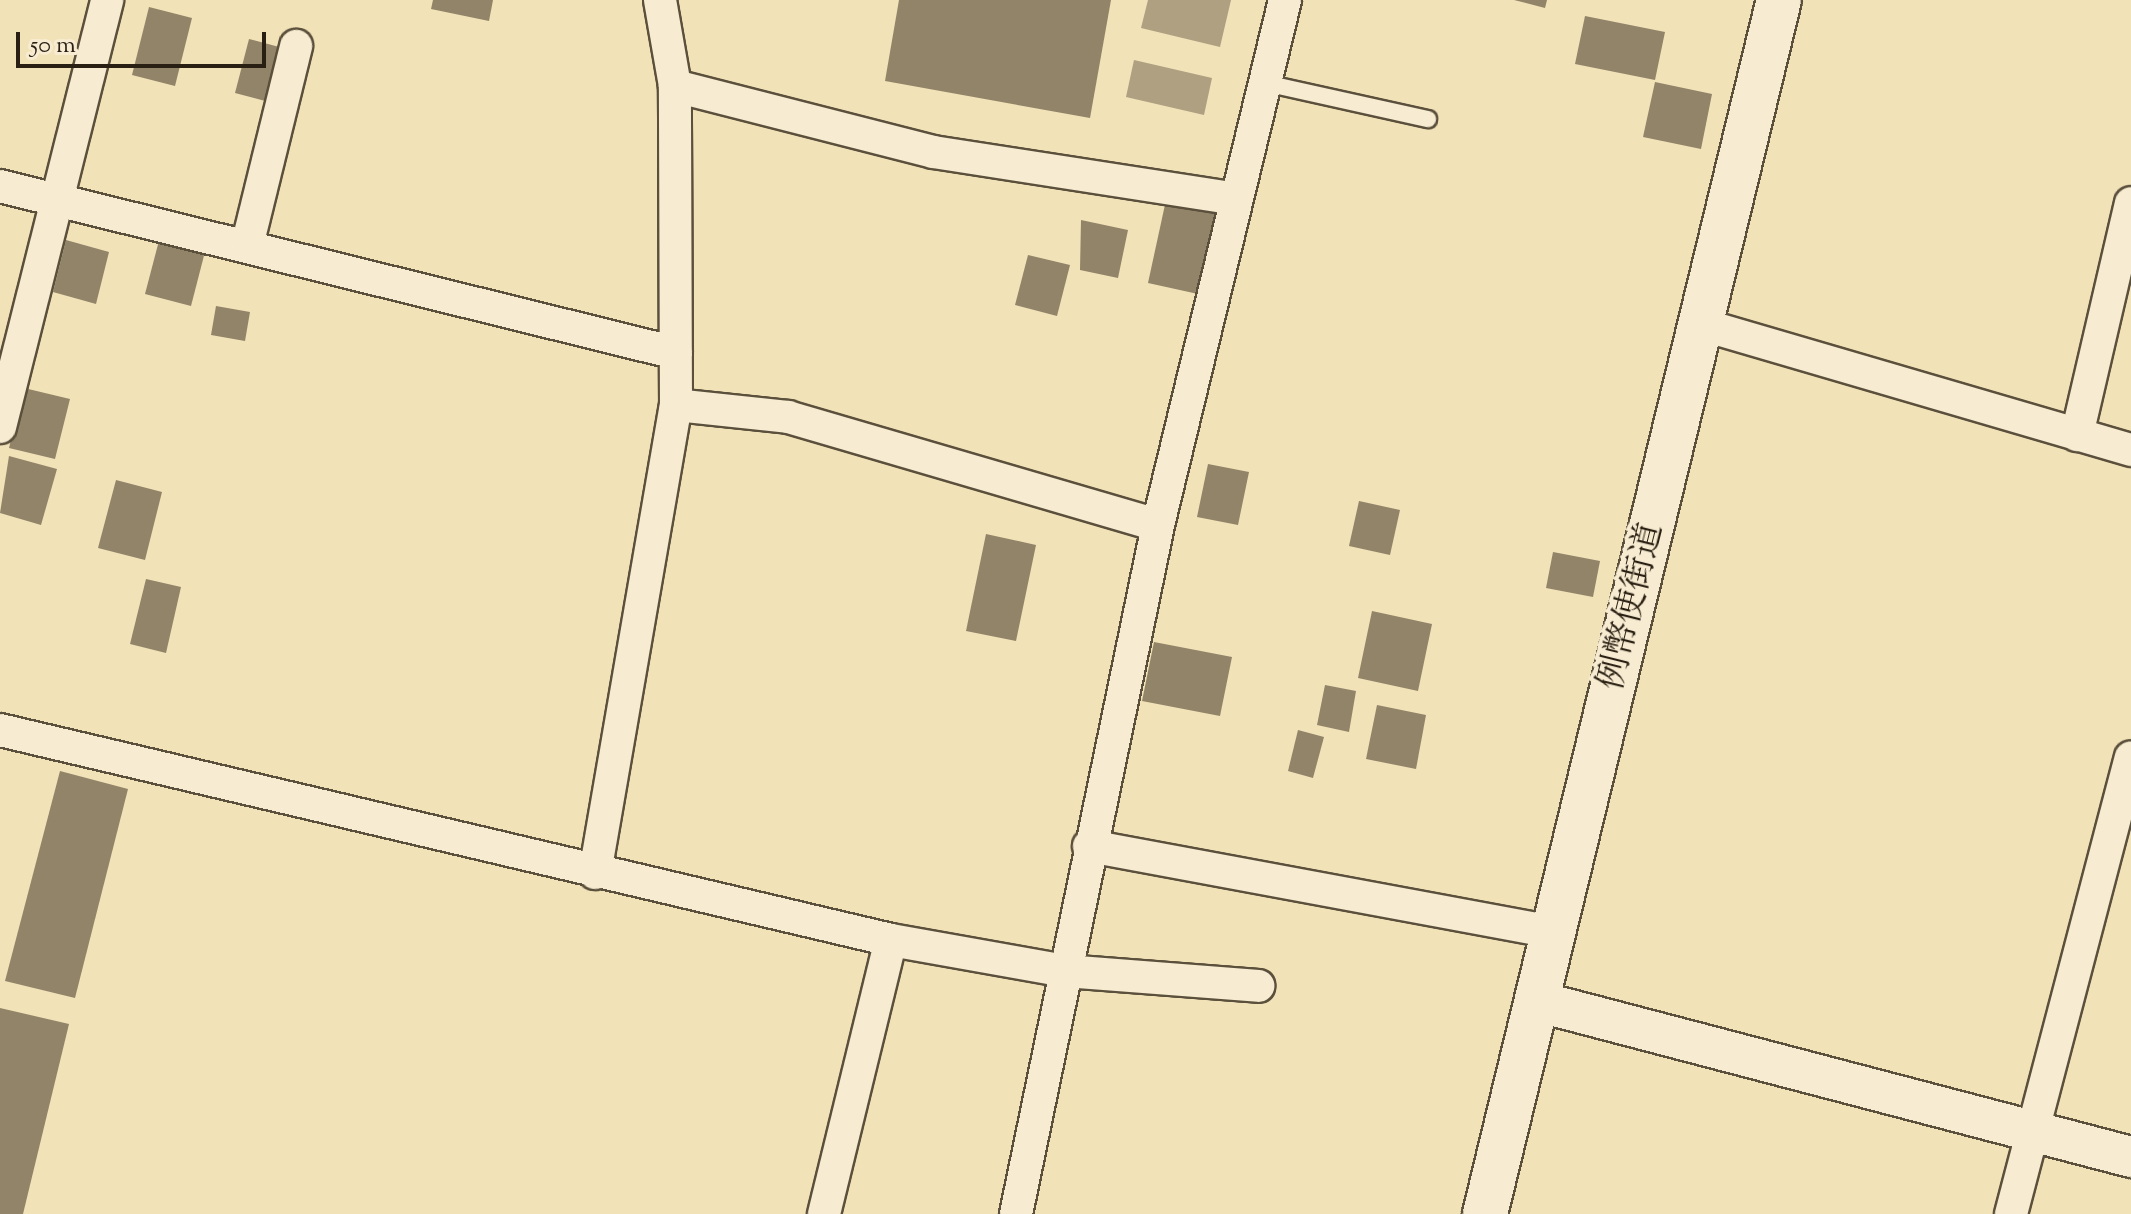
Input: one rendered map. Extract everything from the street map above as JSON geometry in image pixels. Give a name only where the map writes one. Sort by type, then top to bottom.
[{"type":"main road","name":"例幣使街道","points":[[1485,1214],[1779,0]]},
{"type":"street","points":[[0,427],[107,0]]},
{"type":"street","points":[[595,873],[676,405],[675,86],[660,0]]},
{"type":"street","points":[[1016,1214],[1089,846],[1158,525],[1285,0]]},
{"type":"street","points":[[248,242],[296,46]]},
{"type":"street","points":[[675,86],[933,152],[1236,199]]},
{"type":"street","points":[[0,186],[248,242],[676,353]]},
{"type":"street","points":[[2077,435],[2131,203]]},
{"type":"street","points":[[1700,324],[2131,450]]},
{"type":"street","points":[[676,405],[788,417],[1158,525]]},
{"type":"street","points":[[0,730],[595,873],[891,940],[1065,971],[1258,986]]},
{"type":"street","points":[[2011,1214],[2131,757]]},
{"type":"street","points":[[1089,846],[1553,932]]},
{"type":"street","points":[[824,1214],[891,940]]},
{"type":"street","points":[[1536,1001],[2131,1157]]},
{"type":"lane","points":[[1265,83],[1428,119]]},
{"type":"shaded area","points":[[1148,0],[1231,0],[1220,47],[1141,28]]},
{"type":"shaded area","points":[[1134,60],[1212,78],[1204,115],[1126,97]]},
{"type":"building","points":[[433,0],[493,0],[489,21],[431,9]]},
{"type":"building","points":[[899,0],[1111,0],[1090,118],[885,81]]},
{"type":"building","points":[[1514,0],[1547,0],[1545,8]]},
{"type":"building","points":[[149,7],[192,18],[175,86],[132,75]]},
{"type":"building","points":[[1585,16],[1665,32],[1655,80],[1575,64]]},
{"type":"building","points":[[249,39],[283,48],[269,102],[235,93]]},
{"type":"building","points":[[1655,82],[1712,94],[1701,149],[1643,137]]},
{"type":"building","points":[[1166,200],[1216,210],[1198,294],[1148,283]]},
{"type":"building","points":[[1081,220],[1128,230],[1118,278],[1080,270]]},
{"type":"building","points":[[161,233],[207,244],[191,306],[145,294]]},
{"type":"building","points":[[66,240],[109,252],[96,304],[53,292]]},
{"type":"building","points":[[1028,255],[1070,265],[1057,316],[1015,305]]},
{"type":"building","points":[[216,306],[250,312],[245,341],[211,335]]},
{"type":"building","points":[[24,388],[70,399],[55,459],[9,448]]},
{"type":"building","points":[[9,456],[57,469],[41,525],[0,513]]},
{"type":"building","points":[[1208,464],[1249,472],[1238,525],[1197,517]]},
{"type":"building","points":[[116,480],[162,492],[145,560],[98,548]]},
{"type":"building","points":[[1359,501],[1400,510],[1390,555],[1349,546]]},
{"type":"building","points":[[986,534],[1036,545],[1016,641],[966,631]]},
{"type":"building","points":[[1553,552],[1600,561],[1593,597],[1546,588]]},
{"type":"building","points":[[146,579],[181,587],[166,653],[130,644]]},
{"type":"building","points":[[1372,611],[1432,624],[1418,691],[1358,678]]},
{"type":"building","points":[[1154,642],[1232,657],[1220,716],[1142,701]]},
{"type":"building","points":[[1325,685],[1356,691],[1349,732],[1317,725]]},
{"type":"building","points":[[1377,705],[1426,715],[1416,769],[1366,759]]},
{"type":"building","points":[[1298,730],[1324,737],[1313,778],[1288,771]]},
{"type":"building","points":[[60,771],[128,789],[75,998],[5,981]]},
{"type":"building","points":[[0,1008],[69,1024],[23,1214],[0,1214]]}]
